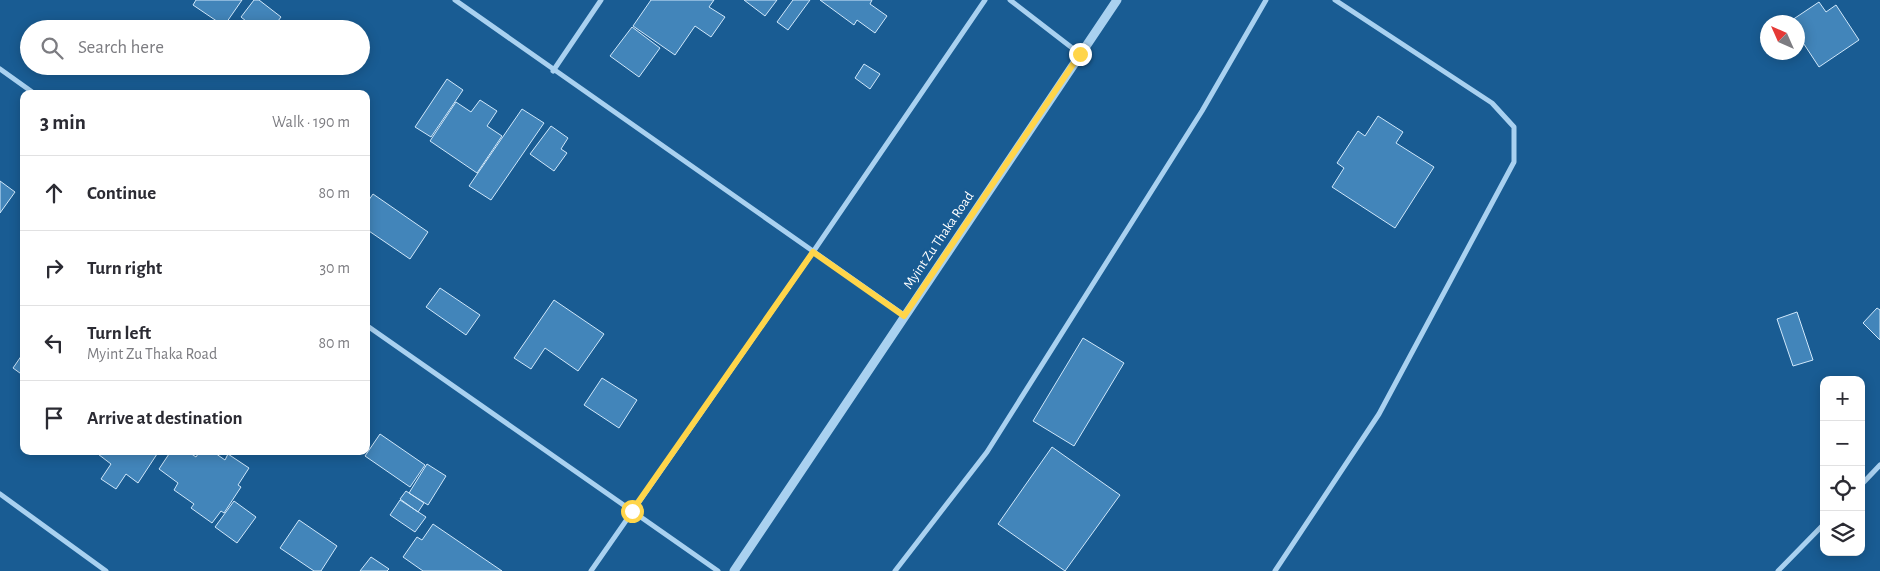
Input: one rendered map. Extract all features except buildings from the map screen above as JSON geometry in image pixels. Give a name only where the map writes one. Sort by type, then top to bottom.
[{"type":"street","points":[[455,0],[904,316]]},
{"type":"street","points":[[553,70],[601,0]]},
{"type":"street","points":[[590,571],[813,252],[985,0]]},
{"type":"street","points":[[1010,0],[1080,54]]},
{"type":"street","name":"Myint Zu Thaka Road","points":[[734,571],[1117,0]]},
{"type":"street","points":[[895,571],[987,452],[1202,111],[1266,0]]},
{"type":"street","points":[[1275,571],[1379,414],[1514,162],[1514,127],[1492,103],[1335,0]]},
{"type":"street","points":[[0,69],[29,90]]},
{"type":"street","points":[[370,328],[718,571]]},
{"type":"street","points":[[1865,481],[1880,465]]},
{"type":"street","points":[[0,494],[106,571]]},
{"type":"street","points":[[1778,571],[1820,528]]},
{"type":"route","points":[[632,511],[813,252],[904,316],[1080,54]]}]
